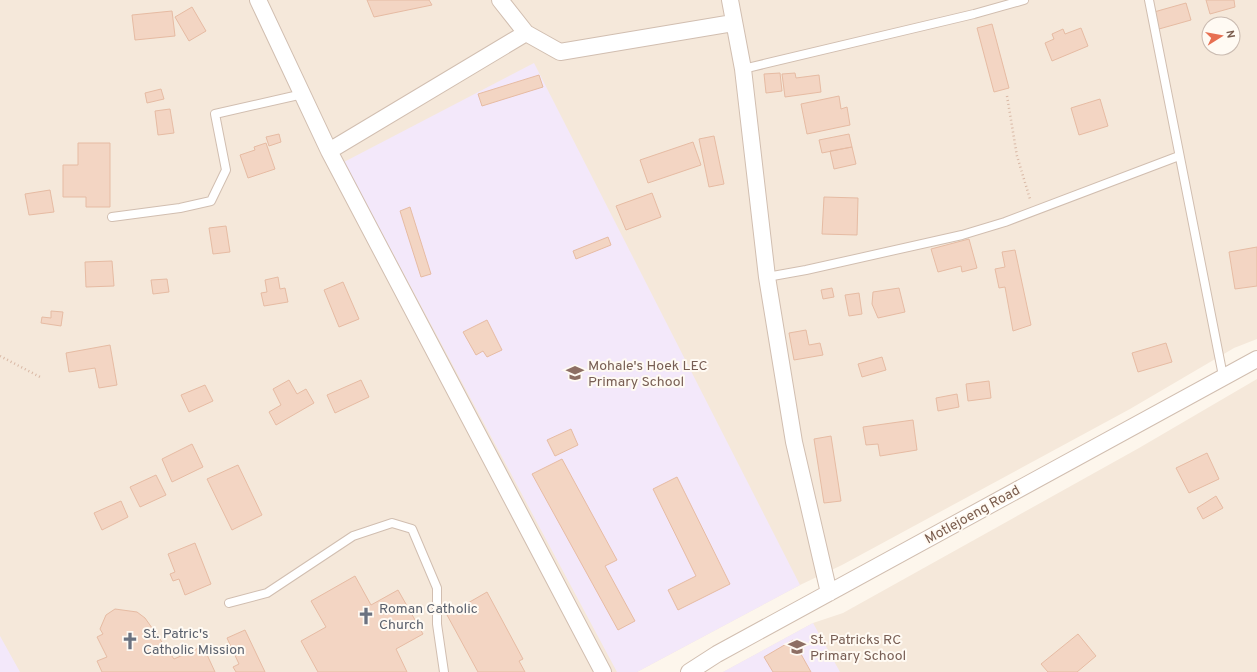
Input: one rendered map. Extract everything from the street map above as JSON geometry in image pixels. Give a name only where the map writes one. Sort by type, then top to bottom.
[{"type":"street","points":[[258,0],[329,151],[603,672]]},
{"type":"street","points":[[500,0],[526,33],[560,52],[733,23]]},
{"type":"street","points":[[730,0],[733,23],[743,69],[767,277],[794,442],[829,593]]},
{"type":"street","points":[[329,151],[526,33]]},
{"type":"street","name":"Motlejoeng Road","points":[[689,672],[718,654],[1223,376],[1257,359]]},
{"type":"lane","points":[[743,69],[1024,0]]},
{"type":"lane","points":[[1149,0],[1223,376]]},
{"type":"lane","points":[[112,217],[180,208],[211,201],[226,170],[215,114],[303,94]]},
{"type":"lane","points":[[767,277],[806,270],[962,235],[1005,222],[1179,156]]},
{"type":"lane","points":[[229,603],[268,593],[354,536],[392,523],[412,529],[437,588],[437,624],[444,672]]},
{"type":"path","points":[[1007,96],[1017,156],[1034,211]]},
{"type":"path","points":[[0,356],[42,378]]},
{"type":"shaded area","points":[[0,0],[1257,0],[1257,339],[1234,348],[1130,409],[842,565],[800,585],[637,672],[0,672]]},
{"type":"shaded area","name":"Mohale's Hoek LEC Primary School","points":[[534,63],[800,585],[637,672],[617,672],[344,162]]},
{"type":"shaded area","points":[[1257,379],[1257,672],[723,672],[813,623],[843,613],[1139,448]]},
{"type":"shaded area","name":"St. Patricks RC Primary School","points":[[813,623],[840,672],[723,672]]},
{"type":"shaded area","points":[[0,636],[20,672],[0,672]]},
{"type":"building","points":[[367,0],[429,0],[432,5],[374,17]]},
{"type":"building","points":[[1206,0],[1234,0],[1235,7],[1210,14]]},
{"type":"building","points":[[1186,3],[1191,20],[1159,29],[1154,12]]},
{"type":"building","points":[[192,7],[206,31],[189,41],[175,17]]},
{"type":"building","points":[[172,11],[175,36],[135,40],[132,15]]},
{"type":"building","points":[[992,24],[1009,88],[994,92],[977,28]]},
{"type":"building","points":[[1081,28],[1088,46],[1052,61],[1045,43],[1054,39],[1052,34],[1063,29],[1065,34]]},
{"type":"building","points":[[780,73],[782,91],[766,93],[764,74]]},
{"type":"building","points":[[795,73],[796,78],[819,75],[821,92],[785,97],[782,74]]},
{"type":"building","points":[[539,75],[543,87],[482,106],[478,94]]},
{"type":"building","points":[[161,89],[164,99],[147,103],[145,93]]},
{"type":"building","points":[[839,96],[841,109],[847,107],[850,125],[807,134],[801,104]]},
{"type":"building","points":[[1100,99],[1108,126],[1079,135],[1071,108]]},
{"type":"building","points":[[170,109],[174,133],[158,135],[155,111]]},
{"type":"building","points":[[279,134],[281,142],[269,146],[266,137]]},
{"type":"building","points":[[849,134],[852,147],[822,153],[819,140]]},
{"type":"building","points":[[714,136],[724,184],[709,187],[699,139]]},
{"type":"building","points":[[693,142],[701,165],[648,183],[640,160]]},
{"type":"building","points":[[78,143],[110,143],[110,207],[86,207],[86,197],[63,197],[63,165],[78,165]]},
{"type":"building","points":[[266,143],[275,169],[248,178],[240,155],[255,150],[254,147]]},
{"type":"building","points":[[852,147],[856,164],[834,169],[830,151]]},
{"type":"building","points":[[50,190],[54,212],[29,215],[25,194]]},
{"type":"building","points":[[652,193],[661,217],[626,230],[616,206]]},
{"type":"building","points":[[824,197],[858,198],[857,235],[822,234]]},
{"type":"building","points":[[410,207],[431,274],[421,277],[400,211]]},
{"type":"building","points":[[226,226],[230,252],[213,254],[209,228]]},
{"type":"building","points":[[608,237],[611,245],[576,259],[573,251]]},
{"type":"building","points":[[969,239],[977,268],[962,272],[961,266],[938,272],[931,249]]},
{"type":"building","points":[[1257,247],[1257,286],[1235,289],[1229,252]]},
{"type":"building","points":[[1015,250],[1031,325],[1013,331],[1005,287],[999,288],[995,269],[1005,267],[1002,252]]},
{"type":"building","points":[[112,261],[114,286],[86,287],[85,262]]},
{"type":"building","points":[[278,277],[280,289],[285,288],[288,302],[264,306],[261,293],[267,292],[265,280]]},
{"type":"building","points":[[167,279],[169,292],[153,294],[151,280]]},
{"type":"building","points":[[343,282],[359,319],[339,327],[324,290]]},
{"type":"building","points":[[832,288],[834,297],[823,299],[821,290]]},
{"type":"building","points":[[899,288],[905,312],[878,318],[872,304],[873,292]]},
{"type":"building","points":[[859,293],[862,314],[849,316],[845,295]]},
{"type":"building","points":[[51,311],[63,312],[61,326],[41,323],[42,317],[51,318]]},
{"type":"building","points":[[487,320],[502,350],[487,357],[483,351],[476,355],[463,332]]},
{"type":"building","points":[[806,330],[809,345],[820,343],[823,355],[794,360],[789,333]]},
{"type":"building","points":[[1166,343],[1172,362],[1138,372],[1132,353]]},
{"type":"building","points":[[110,345],[117,385],[99,388],[95,368],[69,372],[66,353]]},
{"type":"building","points":[[882,357],[886,370],[862,377],[858,364]]},
{"type":"building","points":[[289,380],[297,394],[306,389],[314,403],[276,425],[269,412],[281,405],[273,389]]},
{"type":"building","points":[[361,380],[369,397],[335,413],[327,395]]},
{"type":"building","points":[[989,381],[991,398],[968,401],[966,384]]},
{"type":"building","points":[[205,385],[213,401],[189,412],[181,395]]},
{"type":"building","points":[[957,394],[959,407],[938,411],[936,398]]},
{"type":"building","points":[[913,420],[917,450],[880,456],[878,444],[866,445],[863,427]]},
{"type":"building","points":[[571,429],[578,445],[555,456],[547,440]]},
{"type":"building","points":[[831,436],[841,501],[824,503],[814,439]]},
{"type":"building","points":[[192,444],[203,467],[172,482],[162,459]]},
{"type":"building","points":[[1207,453],[1219,479],[1189,493],[1176,468]]},
{"type":"building","points":[[562,459],[617,560],[605,566],[635,621],[618,630],[532,474]]},
{"type":"building","points":[[238,465],[262,515],[232,530],[207,479]]},
{"type":"building","points":[[156,475],[166,495],[140,507],[130,487]]},
{"type":"building","points":[[677,477],[730,584],[678,610],[668,590],[696,576],[653,489]]},
{"type":"building","points":[[1216,496],[1223,508],[1203,519],[1197,508]]},
{"type":"building","points":[[121,501],[128,517],[102,530],[94,513]]},
{"type":"building","points":[[195,543],[211,584],[185,595],[179,579],[173,581],[170,574],[175,572],[168,554]]},
{"type":"building","name":"Roman Catholic Church","points":[[355,576],[371,605],[398,590],[423,634],[396,649],[407,672],[318,672],[301,641],[326,627],[311,601]]},
{"type":"building","points":[[487,592],[523,659],[519,661],[525,672],[478,672],[447,615]]},
{"type":"building","name":"St. Patric's Catholic Mission","points":[[115,609],[137,612],[145,618],[174,659],[203,646],[215,672],[102,672],[97,661],[107,657],[97,637],[103,634],[100,629],[106,615]]},
{"type":"building","points":[[245,630],[265,672],[236,672],[233,667],[239,664],[227,638]]},
{"type":"building","points":[[1078,634],[1096,656],[1077,672],[1048,672],[1041,664]]},
{"type":"building","points":[[793,640],[811,672],[773,672],[764,657]]},
{"type":"place","name":"Mohale's Hoek LEC Primary School","points":[[575,373]]},
{"type":"place","name":"Roman Catholic Church","points":[[366,616]]},
{"type":"place","name":"St. Patric's Catholic Mission","points":[[130,641]]},
{"type":"place","name":"St. Patricks RC Primary School","points":[[797,647]]}]
